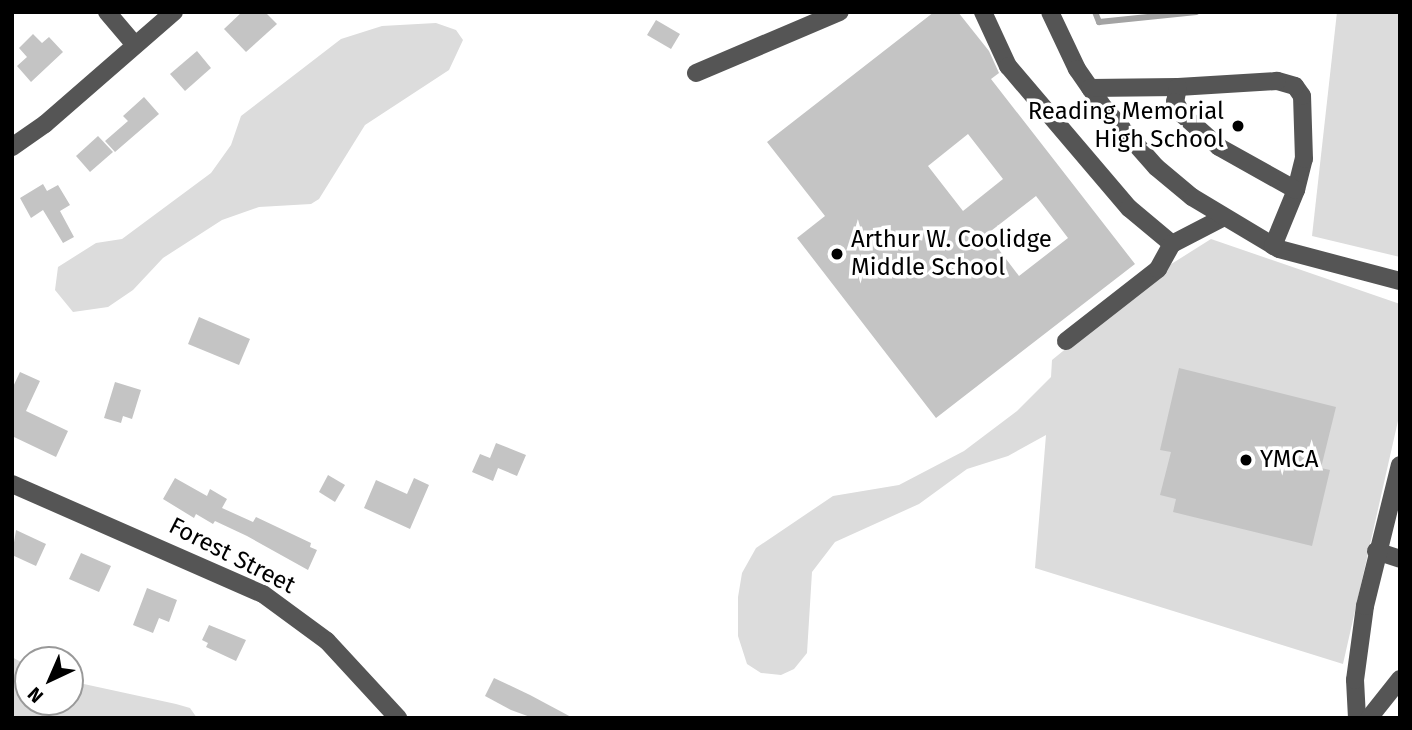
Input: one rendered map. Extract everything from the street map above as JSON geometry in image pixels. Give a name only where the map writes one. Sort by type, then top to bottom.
[{"type":"street","points":[[107,12],[135,45]]},
{"type":"street","points":[[12,147],[174,12]]},
{"type":"street","points":[[696,73],[840,12]]},
{"type":"street","points":[[983,12],[1008,66],[1031,95],[1129,208],[1172,244]]},
{"type":"street","points":[[1050,12],[1090,88],[1156,167],[1222,218],[1273,246],[1323,264],[1400,281]]},
{"type":"street","points":[[1090,88],[1178,87],[1277,80],[1295,86],[1302,96],[1306,122],[1296,190],[1273,246]]},
{"type":"street","points":[[1178,87],[1175,102],[1183,115],[1219,147],[1296,190]]},
{"type":"street","points":[[1066,341],[1158,269],[1172,244],[1222,218]]},
{"type":"street","points":[[1357,718],[1355,680],[1376,551],[1400,465]]},
{"type":"street","name":"Forest Street","points":[[12,484],[263,594],[327,641],[398,718]]},
{"type":"street","points":[[1376,551],[1400,559]]},
{"type":"street","points":[[1369,718],[1400,679]]},
{"type":"shaded area","points":[[1337,12],[1400,12],[1400,257],[1312,236]]},
{"type":"shaded area","points":[[436,23],[456,30],[463,40],[449,70],[365,125],[319,199],[311,204],[259,207],[222,220],[163,258],[133,290],[108,307],[73,312],[55,290],[58,267],[96,243],[122,239],[211,173],[231,145],[241,116],[341,39],[382,26]]},
{"type":"shaded area","points":[[1211,239],[1400,304],[1400,412],[1343,664],[1035,568],[1046,435],[1008,456],[967,469],[919,504],[835,542],[812,572],[807,653],[794,669],[781,675],[761,673],[747,664],[738,636],[738,597],[742,573],[756,548],[833,496],[899,485],[964,451],[1017,411],[1051,377],[1052,360],[1165,268]]},
{"type":"shaded area","points":[[12,657],[14,716],[84,716],[84,684],[190,708],[197,718],[12,718]]},
{"type":"building","points":[[242,12],[265,12],[277,24],[246,52],[224,29]]},
{"type":"building","points":[[934,12],[958,12],[989,51],[999,73],[991,79],[1135,264],[936,418],[797,238],[825,216],[767,142]],"holes":[[[968,134],[1003,179],[963,211],[928,166]],[[1036,196],[1068,238],[1019,276],[987,234]]]},
{"type":"building","points":[[656,20],[680,34],[671,49],[647,35]]},
{"type":"building","points":[[33,34],[42,43],[49,37],[63,52],[31,82],[17,66],[27,57],[19,48]]},
{"type":"building","points":[[197,51],[211,68],[185,91],[170,74]]},
{"type":"building","points":[[144,97],[159,114],[115,152],[105,141],[128,121],[123,116]]},
{"type":"building","points":[[98,136],[113,152],[90,172],[76,156]]},
{"type":"building","points":[[43,184],[47,191],[58,185],[70,205],[60,211],[74,237],[63,243],[43,210],[31,218],[20,198]]},
{"type":"building","points":[[199,317],[250,339],[239,365],[188,344]]},
{"type":"building","name":"YMCA","points":[[1179,368],[1336,407],[1321,468],[1330,470],[1312,546],[1173,512],[1176,499],[1160,495],[1171,452],[1160,450]]},
{"type":"building","points":[[20,372],[40,381],[26,411],[68,431],[56,457],[14,437],[12,441],[12,389]]},
{"type":"building","points":[[115,382],[141,390],[132,419],[123,416],[121,423],[104,418]]},
{"type":"building","points":[[496,443],[526,455],[517,476],[498,468],[493,481],[472,472],[480,454],[490,458]]},
{"type":"building","points":[[328,475],[345,485],[335,502],[319,492]]},
{"type":"building","points":[[175,478],[207,496],[210,489],[227,499],[222,508],[253,522],[256,517],[311,543],[310,547],[317,550],[308,570],[247,536],[215,521],[213,524],[196,514],[194,518],[163,499]]},
{"type":"building","points":[[414,478],[429,485],[410,529],[364,508],[376,480],[407,494]]},
{"type":"building","points":[[16,530],[46,544],[36,566],[12,555]]},
{"type":"building","points":[[81,553],[111,566],[99,592],[69,579]]},
{"type":"building","points":[[147,588],[177,600],[169,622],[159,618],[153,633],[133,625]]},
{"type":"building","points":[[209,625],[246,640],[236,661],[206,647],[208,643],[202,640]]},
{"type":"building","points":[[494,678],[573,718],[533,718],[511,710],[485,696]]},
{"type":"waterway","points":[[1095,12],[1099,22],[1196,12]]},
{"type":"place","name":"Reading Memorial High School","points":[[1238,126]]},
{"type":"place","name":"Arthur W. Coolidge Middle School","points":[[837,254]]},
{"type":"place","name":"YMCA","points":[[1246,460]]}]
